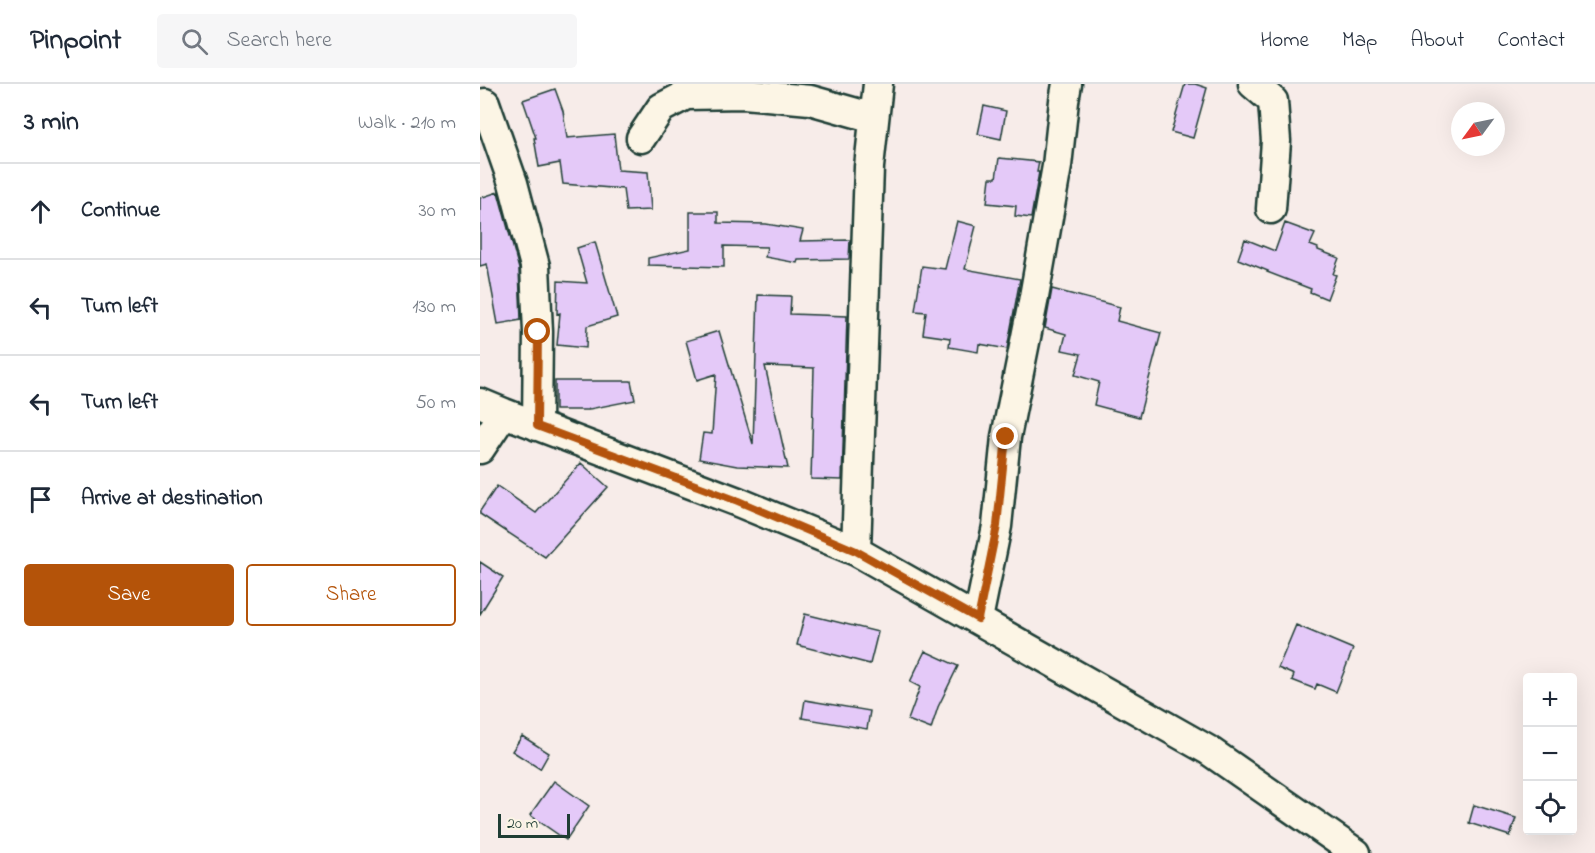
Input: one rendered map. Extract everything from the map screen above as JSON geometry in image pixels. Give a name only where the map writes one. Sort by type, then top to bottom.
[{"type":"street","points":[[856,551],[869,166],[879,84]]},
{"type":"street","points":[[978,619],[997,526],[1006,437],[1057,166],[1067,84]]},
{"type":"street","points":[[1253,84],[1273,101],[1276,141],[1271,209]]},
{"type":"street","points":[[641,138],[661,108],[686,95],[744,94],[810,100],[874,118]]},
{"type":"street","points":[[485,103],[513,183],[535,266],[538,332],[537,426]]},
{"type":"street","points":[[480,449],[487,403],[537,426],[738,501],[856,551],[1208,750],[1356,853]]},
{"type":"building","points":[[1185,84],[1207,88],[1193,138],[1171,132]]},
{"type":"building","points":[[555,89],[563,111],[567,138],[614,134],[618,170],[648,172],[651,210],[626,211],[623,189],[563,184],[560,163],[539,167],[534,138],[536,138],[523,100]]},
{"type":"building","points":[[984,106],[1006,111],[1001,139],[978,134]]},
{"type":"building","points":[[999,158],[1039,162],[1031,218],[1015,216],[1016,206],[987,203],[990,178],[996,178]]},
{"type":"building","points":[[498,192],[519,269],[521,320],[498,324],[487,264],[480,266],[480,198]]},
{"type":"building","points":[[690,212],[718,212],[718,223],[766,224],[803,230],[800,241],[850,240],[849,259],[798,260],[797,263],[765,257],[767,247],[724,246],[724,267],[648,265],[648,258],[690,249]]},
{"type":"building","points":[[957,221],[976,226],[965,269],[1020,279],[1007,349],[979,344],[978,352],[949,347],[950,338],[923,334],[926,312],[915,311],[922,266],[945,269]]},
{"type":"building","points":[[1285,223],[1315,234],[1310,245],[1339,258],[1333,274],[1336,275],[1327,299],[1310,292],[1311,289],[1238,259],[1245,239],[1275,251]]},
{"type":"building","points":[[595,242],[617,317],[587,326],[586,348],[557,345],[560,313],[557,314],[558,281],[587,283],[577,248]]},
{"type":"building","points":[[1052,289],[1120,307],[1117,321],[1161,333],[1139,417],[1094,405],[1099,382],[1075,375],[1081,354],[1062,350],[1066,334],[1045,328]]},
{"type":"building","points":[[758,295],[791,296],[790,314],[847,316],[842,480],[811,479],[814,368],[765,366],[788,468],[737,466],[699,459],[703,433],[712,434],[716,374],[697,380],[686,341],[719,331],[753,444]]},
{"type":"building","points":[[555,381],[631,381],[635,400],[589,410],[555,410]]},
{"type":"building","points":[[581,463],[608,487],[545,557],[480,514],[497,486],[536,513]]},
{"type":"building","points":[[480,562],[503,577],[480,614]]},
{"type":"building","points":[[805,614],[878,632],[870,664],[797,645]]},
{"type":"building","points":[[1296,625],[1353,649],[1336,692],[1317,684],[1315,689],[1292,680],[1294,675],[1278,668]]},
{"type":"building","points":[[925,651],[958,666],[938,707],[931,729],[908,720],[920,687],[910,682]]},
{"type":"building","points":[[805,700],[870,711],[867,729],[802,718]]},
{"type":"building","points":[[522,736],[549,753],[540,769],[512,751]]},
{"type":"building","points":[[554,781],[589,806],[566,840],[530,815]]},
{"type":"building","points":[[1474,805],[1516,818],[1510,836],[1469,823]]},
{"type":"route","points":[[538,332],[537,426],[738,501],[856,551],[978,619],[997,526],[1006,437]]}]
